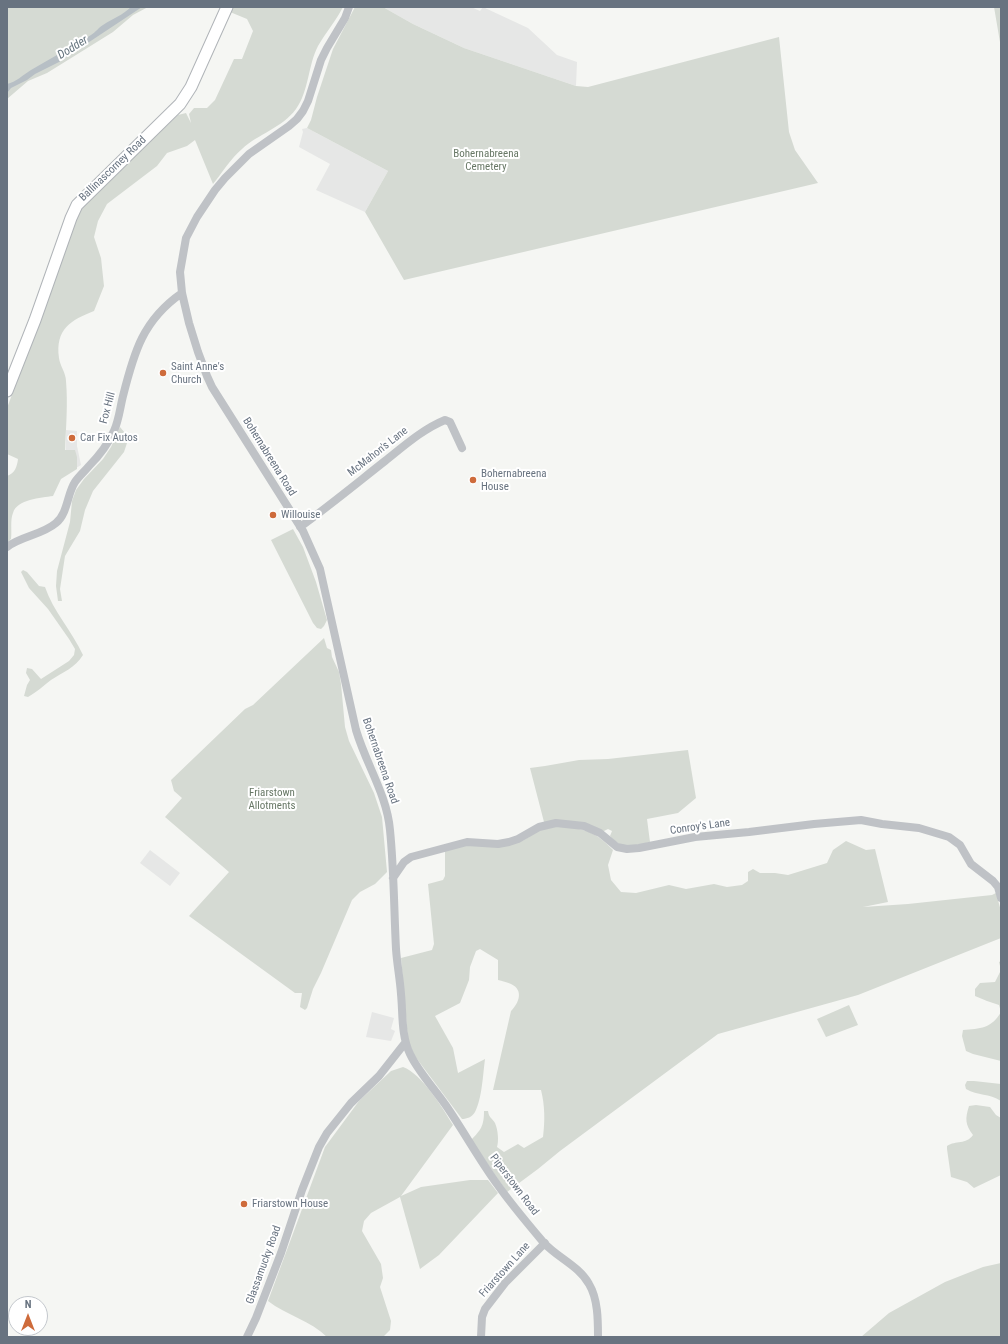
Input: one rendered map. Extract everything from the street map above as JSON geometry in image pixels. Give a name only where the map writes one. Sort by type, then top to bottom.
[{"type":"main road","name":"Ballinascorney Road","points":[[7,391],[77,205],[180,104],[191,87],[227,7]]},
{"type":"street","name":"Bohernabreena Road","points":[[349,7],[345,18],[324,54],[308,101],[297,119],[249,154],[215,190],[197,216],[186,238],[180,272],[182,293],[198,352],[212,387],[309,542],[320,569],[356,730],[360,744],[376,780],[388,817],[393,878],[396,951],[405,1042]]},
{"type":"street","name":"Fox Hill","points":[[7,547],[57,523],[63,513],[70,492],[76,481],[106,446],[114,430],[136,349],[142,335],[157,315],[174,298],[182,293]]},
{"type":"street","name":"McMahon's Lane","points":[[300,527],[425,430],[438,423],[445,420],[450,422],[462,448]]},
{"type":"street","name":"Conroy's Lane","points":[[393,878],[404,862],[411,857],[467,842],[498,844],[518,840],[539,827],[556,822],[584,826],[600,833],[617,848],[627,850],[695,837],[861,820],[919,828],[949,837],[960,845],[970,864],[993,881],[998,887],[1001,898]]},
{"type":"street","name":"Piperstown Road","points":[[405,1042],[415,1064],[445,1105],[497,1184],[545,1243],[582,1273],[594,1295],[598,1324],[598,1337]]},
{"type":"street","name":"Glassamucky Road","points":[[247,1337],[256,1318],[281,1253],[302,1190],[319,1146],[327,1133],[351,1103],[379,1076],[405,1042]]},
{"type":"street","name":"Friarstown Lane","points":[[481,1337],[482,1317],[485,1309],[505,1283],[545,1243]]},
{"type":"shaded area","points":[[383,7],[471,7],[480,11],[483,7],[528,28],[557,55],[577,62],[576,86],[464,48],[413,24]]},
{"type":"shaded area","points":[[307,128],[388,171],[365,212],[316,190],[330,164],[299,147],[303,132],[302,129]]},
{"type":"shaded area","points":[[66,430],[77,431],[77,446],[81,465],[65,475]]},
{"type":"shaded area","points":[[150,850],[180,873],[170,886],[140,863]]},
{"type":"shaded area","points":[[372,1012],[394,1018],[391,1029],[395,1031],[391,1041],[366,1037]]},
{"type":"green space","points":[[7,7],[148,7],[133,15],[113,32],[47,73],[28,81],[7,99]]},
{"type":"green space","points":[[232,7],[343,7],[318,46],[312,61],[304,94],[296,109],[284,121],[255,139],[238,153],[230,161],[213,184],[195,140],[187,146],[167,153],[157,166],[107,204],[98,221],[94,237],[101,258],[104,286],[94,311],[78,318],[66,327],[62,333],[58,348],[59,358],[66,378],[67,390],[65,450],[75,450],[77,457],[77,469],[61,479],[53,496],[30,500],[15,508],[12,519],[11,539],[7,543],[7,476],[15,469],[18,459],[7,454],[7,408],[76,221],[84,203],[178,115],[186,113],[191,123],[189,114],[194,108],[207,108],[215,100],[234,59],[242,59],[253,31],[247,19],[230,12]]},
{"type":"green space","name":"Bohernabreena Cemetery","points":[[355,7],[383,7],[413,24],[464,48],[576,86],[588,87],[779,37],[789,132],[795,150],[818,183],[404,280],[365,212],[388,171],[307,128],[311,120],[333,49]]},
{"type":"green space","points":[[994,7],[1001,7],[1001,48]]},
{"type":"green space","points":[[120,427],[125,433],[127,443],[124,452],[93,491],[85,510],[80,531],[65,556],[60,589],[62,601],[58,601],[56,586],[57,571],[70,522],[72,501],[76,490],[103,459],[111,447]]},
{"type":"green space","points":[[293,529],[303,547],[316,582],[327,620],[321,629],[317,628],[313,623],[271,540]]},
{"type":"green space","points":[[23,570],[27,572],[39,586],[45,587],[48,596],[83,655],[73,667],[51,680],[28,697],[24,696],[30,680],[26,673],[27,668],[32,669],[41,679],[69,661],[74,655],[75,649],[48,609],[29,588],[21,572]]},
{"type":"green space","name":"Friarstown Allotments","points":[[324,638],[327,648],[331,650],[332,657],[339,672],[345,727],[349,741],[374,793],[382,817],[387,872],[375,884],[360,892],[352,900],[305,1010],[300,1007],[302,993],[295,993],[189,916],[229,872],[165,817],[182,798],[174,791],[171,780],[245,709],[253,705]]},
{"type":"green space","points":[[688,750],[696,798],[678,813],[647,819],[650,842],[628,846],[614,840],[610,836],[612,831],[608,829],[604,831],[544,822],[530,768],[579,760],[608,759]]},
{"type":"green space","points":[[563,826],[591,833],[607,844],[613,850],[608,865],[611,880],[621,892],[636,893],[669,885],[686,889],[714,884],[727,887],[742,885],[748,881],[748,872],[753,869],[760,873],[788,875],[827,863],[833,850],[846,841],[866,850],[875,849],[888,902],[863,907],[908,904],[992,895],[996,893],[1001,911],[1001,938],[858,995],[718,1034],[507,1192],[471,1140],[481,1127],[484,1111],[488,1111],[490,1117],[495,1123],[498,1135],[497,1147],[504,1152],[518,1144],[524,1148],[543,1137],[544,1114],[541,1090],[493,1090],[511,1011],[519,997],[518,990],[511,984],[498,980],[498,960],[480,949],[476,951],[470,967],[469,980],[460,1003],[435,1016],[453,1048],[458,1073],[485,1059],[482,1086],[477,1107],[472,1115],[468,1118],[462,1119],[414,1055],[408,1040],[401,958],[432,950],[434,944],[428,884],[443,880],[445,876],[445,850],[472,844],[506,846],[524,840],[538,831],[549,827]]},
{"type":"green space","points":[[1001,970],[1001,1012],[999,1005],[975,996],[975,989],[980,983],[995,982]]},
{"type":"green space","points":[[849,1005],[858,1025],[826,1037],[817,1019]]},
{"type":"green space","points":[[1001,1012],[1001,1061],[966,1051],[962,1036],[963,1030],[985,1027],[994,1021]]},
{"type":"green space","points":[[403,1067],[417,1076],[431,1092],[453,1125],[401,1196],[421,1187],[470,1180],[488,1180],[498,1193],[439,1255],[420,1269],[400,1197],[371,1213],[364,1221],[362,1231],[381,1264],[383,1278],[380,1287],[391,1321],[390,1330],[383,1337],[327,1337],[321,1331],[268,1301],[325,1147],[359,1101],[391,1071]]},
{"type":"green space","points":[[967,1081],[1001,1084],[1001,1101],[997,1098],[975,1093],[966,1089],[965,1085]]},
{"type":"green space","points":[[976,1105],[990,1107],[996,1115],[1001,1118],[1001,1175],[974,1188],[967,1182],[951,1177],[947,1146],[967,1140],[973,1135],[968,1128],[966,1118],[969,1106]]},
{"type":"green space","points":[[1001,1263],[1001,1337],[861,1337],[889,1313],[945,1282],[983,1267]]},
{"type":"water","name":"Dodder","points":[[131,7],[142,7],[59,62],[11,88],[7,93],[7,84],[91,35]]},
{"type":"place","name":"Saint Anne's Church","points":[[163,373]]},
{"type":"place","name":"Car Fix Autos","points":[[72,438]]},
{"type":"place","name":"Bohernabreena House","points":[[473,480]]},
{"type":"place","name":"Willouise","points":[[273,515]]},
{"type":"place","name":"Friarstown House","points":[[244,1204]]}]
